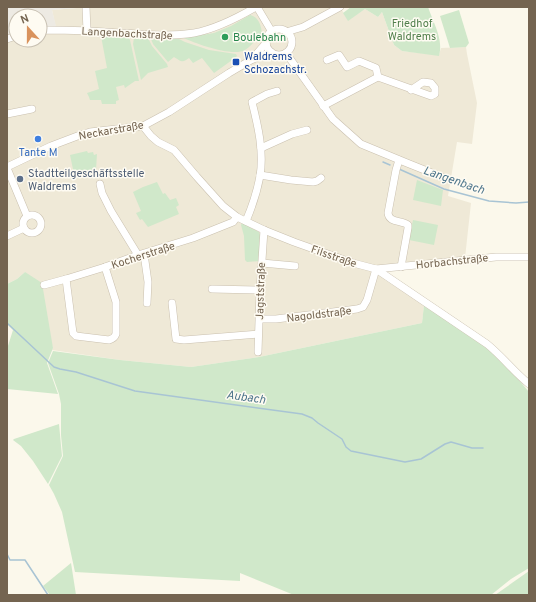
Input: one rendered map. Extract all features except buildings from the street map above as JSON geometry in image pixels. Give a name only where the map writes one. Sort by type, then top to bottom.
[{"type":"street","points":[[86,7],[87,31]]},
{"type":"street","points":[[256,7],[272,32]]},
{"type":"street","name":"Langenbachstraße","points":[[48,30],[162,36],[181,35],[212,28],[240,17],[256,7]]},
{"type":"street","points":[[286,32],[303,27],[340,7]]},
{"type":"street","points":[[292,43],[291,38],[286,32],[280,30],[272,32],[268,36],[266,43],[271,52],[279,55],[286,53],[303,27]]},
{"type":"street","name":"Neckarstraße","points":[[251,60],[266,43]]},
{"type":"street","name":"Neckarstraße","points":[[7,168],[66,139],[90,132],[143,126],[169,112],[215,81],[251,60],[271,52]]},
{"type":"street","points":[[286,53],[333,119],[361,144],[442,177]]},
{"type":"street","points":[[327,60],[339,55],[347,67],[359,60],[376,68],[378,77]]},
{"type":"street","points":[[323,106],[378,77],[411,90]]},
{"type":"street","points":[[246,221],[258,187],[260,175],[261,148],[252,102],[267,94],[277,91]]},
{"type":"street","points":[[7,114],[32,109]]},
{"type":"street","name":"Filsstraße","points":[[143,126],[158,142],[174,150],[223,206],[237,217],[264,230],[346,260],[376,269],[487,344],[529,384]]},
{"type":"street","points":[[261,148],[292,134],[307,130]]},
{"type":"street","points":[[400,160],[396,170],[388,216],[392,220],[403,222],[408,225],[401,267]]},
{"type":"street","points":[[7,168],[27,216]]},
{"type":"street","points":[[260,175],[313,182],[321,178]]},
{"type":"street","points":[[100,184],[102,193],[111,211],[141,254],[148,282],[147,303]]},
{"type":"street","points":[[32,214],[38,216],[41,221],[41,227],[37,231],[32,233],[24,228],[23,221],[27,216],[32,214]]},
{"type":"street","name":"Kocherstraße","points":[[44,284],[105,267],[193,238],[233,222],[237,217]]},
{"type":"street","points":[[7,236],[24,228]]},
{"type":"street","name":"Jagststraße","points":[[258,352],[264,230]]},
{"type":"street","name":"Horbachstraße","points":[[376,269],[496,257],[529,257]]},
{"type":"street","points":[[262,263],[296,266]]},
{"type":"street","points":[[66,279],[73,333],[76,336],[109,340],[116,334],[116,302],[105,267]]},
{"type":"street","name":"Nagoldstraße","points":[[260,319],[276,319],[357,309],[363,306],[367,300],[376,269]]},
{"type":"street","points":[[212,289],[260,290]]},
{"type":"street","points":[[172,303],[176,339],[184,340],[258,334]]},
{"type":"shaded area","points":[[7,7],[89,7],[52,10],[56,26],[48,28],[48,8],[8,8],[7,37]]},
{"type":"shaded area","points":[[89,7],[340,7],[348,20],[365,9],[378,17],[382,12],[394,45],[402,51],[439,55],[441,48],[466,47],[477,103],[472,144],[457,142],[448,196],[471,203],[465,258],[385,265],[385,280],[424,305],[422,323],[259,357],[191,367],[120,360],[52,350],[53,348],[25,272],[17,279],[7,284],[7,41],[8,48],[48,48],[48,34],[57,33],[52,10]]},
{"type":"green space","name":"Friedhof Waldrems","points":[[351,7],[428,7],[439,37],[439,56],[402,51],[394,45],[382,12],[378,17],[365,9],[348,21],[343,13]]},
{"type":"green space","points":[[459,10],[469,43],[466,47],[450,48],[440,16]]},
{"type":"green space","points":[[250,15],[258,20],[262,36],[245,50],[239,52],[224,51],[184,38],[214,33],[231,26]]},
{"type":"green space","points":[[101,36],[128,37],[130,40],[139,81],[135,81],[125,88],[124,85],[116,87],[119,100],[116,101],[116,104],[102,104],[101,100],[90,100],[87,93],[99,89],[95,71],[107,68]]},
{"type":"green space","points":[[134,38],[148,38],[152,46],[168,67],[148,73],[141,80],[133,44]]},
{"type":"green space","points":[[151,39],[179,39],[209,50],[236,54],[237,56],[214,73],[202,58],[193,63],[189,58],[182,61],[174,57],[168,62],[153,44]]},
{"type":"green space","points":[[87,151],[88,153],[93,152],[94,155],[97,154],[96,170],[74,174],[70,155]]},
{"type":"green space","points":[[417,180],[443,190],[441,206],[413,200]]},
{"type":"green space","points":[[157,182],[163,194],[165,193],[170,200],[176,198],[179,205],[176,207],[179,214],[148,227],[142,219],[140,220],[136,213],[141,211],[133,192]]},
{"type":"green space","points":[[413,220],[438,225],[434,245],[409,240]]},
{"type":"green space","points":[[242,223],[259,232],[259,261],[247,262],[245,260]]},
{"type":"green space","points":[[25,272],[42,283],[53,348],[47,363],[58,394],[7,389],[7,349],[13,330],[7,324],[7,284],[17,279]]},
{"type":"green space","points":[[424,305],[495,352],[529,392],[529,568],[511,579],[491,595],[294,595],[240,573],[240,581],[75,572],[62,512],[49,485],[63,456],[61,404],[48,363],[53,351],[120,360],[191,367],[259,357],[422,323]]},
{"type":"green space","points":[[59,424],[62,456],[48,484],[33,461],[21,446],[13,440]]},
{"type":"green space","points":[[71,563],[76,595],[50,595],[43,586]]},
{"type":"green space","points":[[529,571],[529,595],[495,595]]},
{"type":"waterway","name":"Langenbach","points":[[383,162],[390,165]]},
{"type":"waterway","name":"Langenbach","points":[[399,169],[444,189],[489,201],[516,203],[529,202]]},
{"type":"waterway","name":"Aubach","points":[[7,323],[54,367],[76,372],[135,391],[302,414],[312,418],[342,439],[346,447],[351,451],[405,462],[421,459],[445,444],[451,442],[472,448],[483,448]]},
{"type":"waterway","points":[[7,554],[10,560],[25,560],[48,595]]},
{"type":"place","name":"Boulebahn","points":[[225,37]]},
{"type":"place","name":"Waldrems Schozachstr.","points":[[236,62]]},
{"type":"place","name":"Tante M","points":[[38,139]]},
{"type":"place","name":"Stadtteilgeschäftsstelle Waldrems","points":[[20,179]]}]
